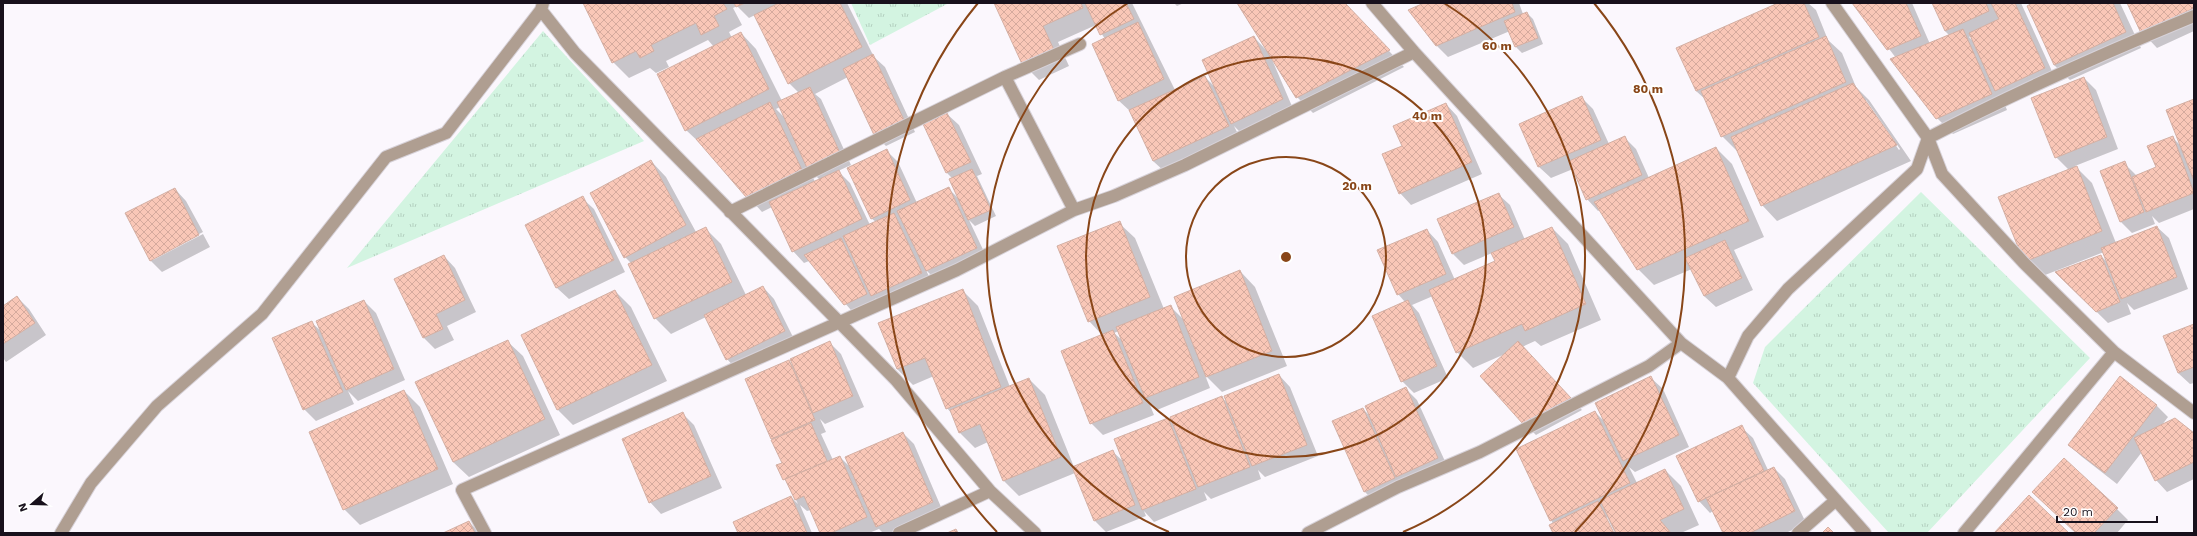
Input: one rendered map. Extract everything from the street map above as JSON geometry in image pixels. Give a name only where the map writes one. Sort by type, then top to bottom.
[{"type":"street","points":[[1372,3],[1414,52],[1681,343],[1728,378],[1865,533]]},
{"type":"street","points":[[1832,3],[1928,138],[1942,174],[2024,263],[2114,352],[2194,413]]},
{"type":"street","points":[[61,533],[91,483],[152,412],[262,314],[386,157],[446,133],[542,6],[575,53],[837,322],[896,380],[990,491],[1035,533]]},
{"type":"street","points":[[1728,378],[1748,336],[1788,289],[1917,168],[1928,138],[1969,116],[2128,43],[2194,16]]},
{"type":"street","points":[[730,212],[1004,77],[1080,44]]},
{"type":"street","points":[[485,533],[462,490],[837,322],[957,270],[1074,210],[1114,196],[1185,165],[1414,52]]},
{"type":"street","points":[[1004,77],[1074,210]]},
{"type":"street","points":[[1308,533],[1398,487],[1480,452],[1649,366],[1681,343]]},
{"type":"street","points":[[1964,533],[2114,352]]},
{"type":"street","points":[[900,533],[990,491]]},
{"type":"street","points":[[1798,533],[1836,500]]},
{"type":"green space","points":[[851,3],[949,3],[870,45]]},
{"type":"green space","points":[[543,31],[644,141],[347,268]]},
{"type":"green space","points":[[1921,192],[2090,358],[1927,533],[1889,533],[1753,383],[1765,347]]},
{"type":"building","points":[[583,3],[723,3],[727,9],[714,16],[719,26],[701,35],[696,23],[651,45],[654,51],[640,58],[636,51],[612,63]]},
{"type":"building","points":[[734,3],[745,3],[736,7]]},
{"type":"building","points":[[779,3],[840,3],[862,47],[788,84],[754,15]]},
{"type":"building","points":[[994,3],[1081,3],[1083,8],[1043,26],[1054,50],[1022,64]]},
{"type":"building","points":[[1085,3],[1126,3],[1134,19],[1100,35]]},
{"type":"building","points":[[1237,3],[1345,3],[1390,50],[1296,98]]},
{"type":"building","points":[[1424,3],[1512,3],[1515,12],[1436,46],[1408,10]]},
{"type":"building","points":[[1778,3],[1804,3],[1819,37],[1696,91],[1676,48]]},
{"type":"building","points":[[1852,3],[1906,3],[1921,36],[1887,50]]},
{"type":"building","points":[[1932,3],[1986,3],[1989,11],[1945,31]]},
{"type":"building","points":[[1991,3],[2015,3],[2045,68],[1995,91],[1969,33],[1999,19]]},
{"type":"building","points":[[2032,3],[2113,3],[2126,32],[2054,65],[2027,6]]},
{"type":"building","points":[[2127,3],[2194,3],[2194,8],[2141,33]]},
{"type":"building","points":[[1527,12],[1538,38],[1515,47],[1504,21]]},
{"type":"building","points":[[1138,22],[1164,79],[1118,101],[1092,44]]},
{"type":"building","points":[[1963,29],[1992,94],[1936,119],[1890,59]]},
{"type":"building","points":[[741,32],[769,89],[685,131],[657,74]]},
{"type":"building","points":[[1254,36],[1283,99],[1231,124],[1202,60]]},
{"type":"building","points":[[1826,36],[1846,82],[1721,137],[1701,91]]},
{"type":"building","points":[[873,54],[904,120],[874,135],[843,69]]},
{"type":"building","points":[[1205,76],[1229,126],[1153,161],[1129,110]]},
{"type":"building","points":[[2084,77],[2107,137],[2055,158],[2031,98]]},
{"type":"building","points":[[1853,83],[1897,145],[1761,206],[1731,137]]},
{"type":"building","points":[[810,87],[840,153],[807,168],[777,102]]},
{"type":"building","points":[[1582,96],[1601,140],[1538,167],[1519,124]]},
{"type":"building","points":[[2194,99],[2194,181],[2166,110]]},
{"type":"building","points":[[770,102],[802,170],[746,197],[696,139]]},
{"type":"building","points":[[1446,103],[1472,162],[1399,194],[1382,154],[1402,146],[1393,126]]},
{"type":"building","points":[[947,113],[971,162],[946,173],[923,124]]},
{"type":"building","points":[[1625,136],[1642,175],[1586,200],[1569,161]]},
{"type":"building","points":[[2173,136],[2194,193],[2146,212],[2132,177],[2156,167],[2147,146]]},
{"type":"building","points":[[1716,147],[1749,221],[1637,270],[1594,202]]},
{"type":"building","points":[[887,149],[910,200],[871,219],[847,168]]},
{"type":"building","points":[[651,160],[686,225],[624,258],[590,193]]},
{"type":"building","points":[[2125,161],[2144,212],[2120,222],[2100,171]]},
{"type":"building","points":[[2077,166],[2102,231],[2024,262],[1998,197]]},
{"type":"building","points":[[972,169],[991,210],[968,220],[949,179]]},
{"type":"building","points":[[839,170],[862,219],[792,252],[769,202]]},
{"type":"building","points":[[949,187],[977,248],[926,271],[897,211]]},
{"type":"building","points":[[175,188],[199,235],[150,261],[125,213]]},
{"type":"building","points":[[1499,193],[1514,227],[1452,254],[1437,219]]},
{"type":"building","points":[[583,196],[614,260],[556,288],[525,225]]},
{"type":"building","points":[[894,213],[922,273],[871,296],[843,236]]},
{"type":"building","points":[[1120,221],[1150,297],[1088,322],[1057,246]]},
{"type":"building","points":[[2157,226],[2177,277],[2121,299],[2101,248]]},
{"type":"building","points":[[706,227],[732,282],[654,319],[628,264]]},
{"type":"building","points":[[1552,227],[1586,304],[1525,331],[1522,324],[1456,353],[1429,290],[1495,261],[1491,253]]},
{"type":"building","points":[[1427,229],[1446,274],[1397,295],[1377,250]]},
{"type":"building","points":[[841,238],[867,294],[844,305],[804,255]]},
{"type":"building","points":[[1725,240],[1742,278],[1704,296],[1685,258]]},
{"type":"building","points":[[444,255],[465,300],[436,314],[443,329],[423,338],[394,279]]},
{"type":"building","points":[[2101,255],[2120,302],[2096,312],[2055,272]]},
{"type":"building","points":[[1240,270],[1272,351],[1206,377],[1174,297]]},
{"type":"building","points":[[763,286],[785,331],[726,360],[704,315]]},
{"type":"building","points":[[963,289],[1001,387],[946,409],[925,358],[897,369],[878,323]]},
{"type":"building","points":[[615,290],[652,365],[557,410],[521,335]]},
{"type":"building","points":[[17,296],[35,323],[3,344],[3,306]]},
{"type":"building","points":[[364,300],[394,369],[346,390],[316,321]]},
{"type":"building","points":[[1408,300],[1437,366],[1401,382],[1372,316]]},
{"type":"building","points":[[1171,305],[1199,377],[1145,398],[1116,327]]},
{"type":"building","points":[[312,321],[343,392],[303,410],[272,338]]},
{"type":"building","points":[[2194,324],[2194,367],[2178,373],[2163,336]]},
{"type":"building","points":[[1113,330],[1143,403],[1090,424],[1061,351]]},
{"type":"building","points":[[508,340],[545,419],[453,462],[415,382]]},
{"type":"building","points":[[830,341],[853,396],[813,413],[790,359]]},
{"type":"building","points":[[1518,341],[1571,398],[1523,424],[1480,376]]},
{"type":"building","points":[[789,360],[815,420],[771,439],[745,379]]},
{"type":"building","points":[[1279,374],[1307,445],[1252,466],[1224,396]]},
{"type":"building","points":[[1651,376],[1679,435],[1623,461],[1595,403]]},
{"type":"building","points":[[2120,376],[2157,405],[2105,473],[2068,445]]},
{"type":"building","points":[[1029,378],[1061,457],[1003,481],[980,424],[959,433],[950,410]]},
{"type":"building","points":[[1406,387],[1438,458],[1396,477],[1365,406]]},
{"type":"building","points":[[404,390],[438,469],[343,510],[309,432]]},
{"type":"building","points":[[1222,396],[1250,467],[1198,487],[1170,417]]},
{"type":"building","points":[[1363,408],[1395,478],[1364,492],[1332,421]]},
{"type":"building","points":[[1595,411],[1630,483],[1550,521],[1516,449]]},
{"type":"building","points":[[683,412],[711,476],[649,503],[622,439]]},
{"type":"building","points":[[1168,418],[1196,489],[1142,510],[1114,439]]},
{"type":"building","points":[[2175,418],[2194,433],[2194,462],[2155,481],[2134,438]]},
{"type":"building","points":[[811,423],[827,461],[783,480],[776,465],[782,463],[771,440]]},
{"type":"building","points":[[1742,425],[1764,471],[1698,502],[1676,456]]},
{"type":"building","points":[[903,432],[933,502],[876,527],[845,457]]},
{"type":"building","points":[[1113,450],[1135,505],[1094,521],[1072,467]]},
{"type":"building","points":[[840,456],[867,517],[831,533],[820,533],[804,496],[795,500],[785,479]]},
{"type":"building","points":[[2064,458],[2118,508],[2094,533],[2076,533],[2032,492]]},
{"type":"building","points":[[1774,467],[1795,511],[1750,533],[1723,533],[1706,498]]},
{"type":"building","points":[[1665,469],[1684,509],[1660,520],[1671,533],[1616,533],[1600,500]]},
{"type":"building","points":[[2029,495],[2069,533],[1994,533]]},
{"type":"building","points":[[791,496],[807,533],[738,533],[733,522]]},
{"type":"building","points":[[1598,501],[1614,533],[1553,533],[1549,525]]},
{"type":"building","points":[[469,521],[475,533],[443,533]]},
{"type":"building","points":[[1828,527],[1834,533],[1822,533]]},
{"type":"building","points":[[956,529],[958,533],[947,533]]}]
